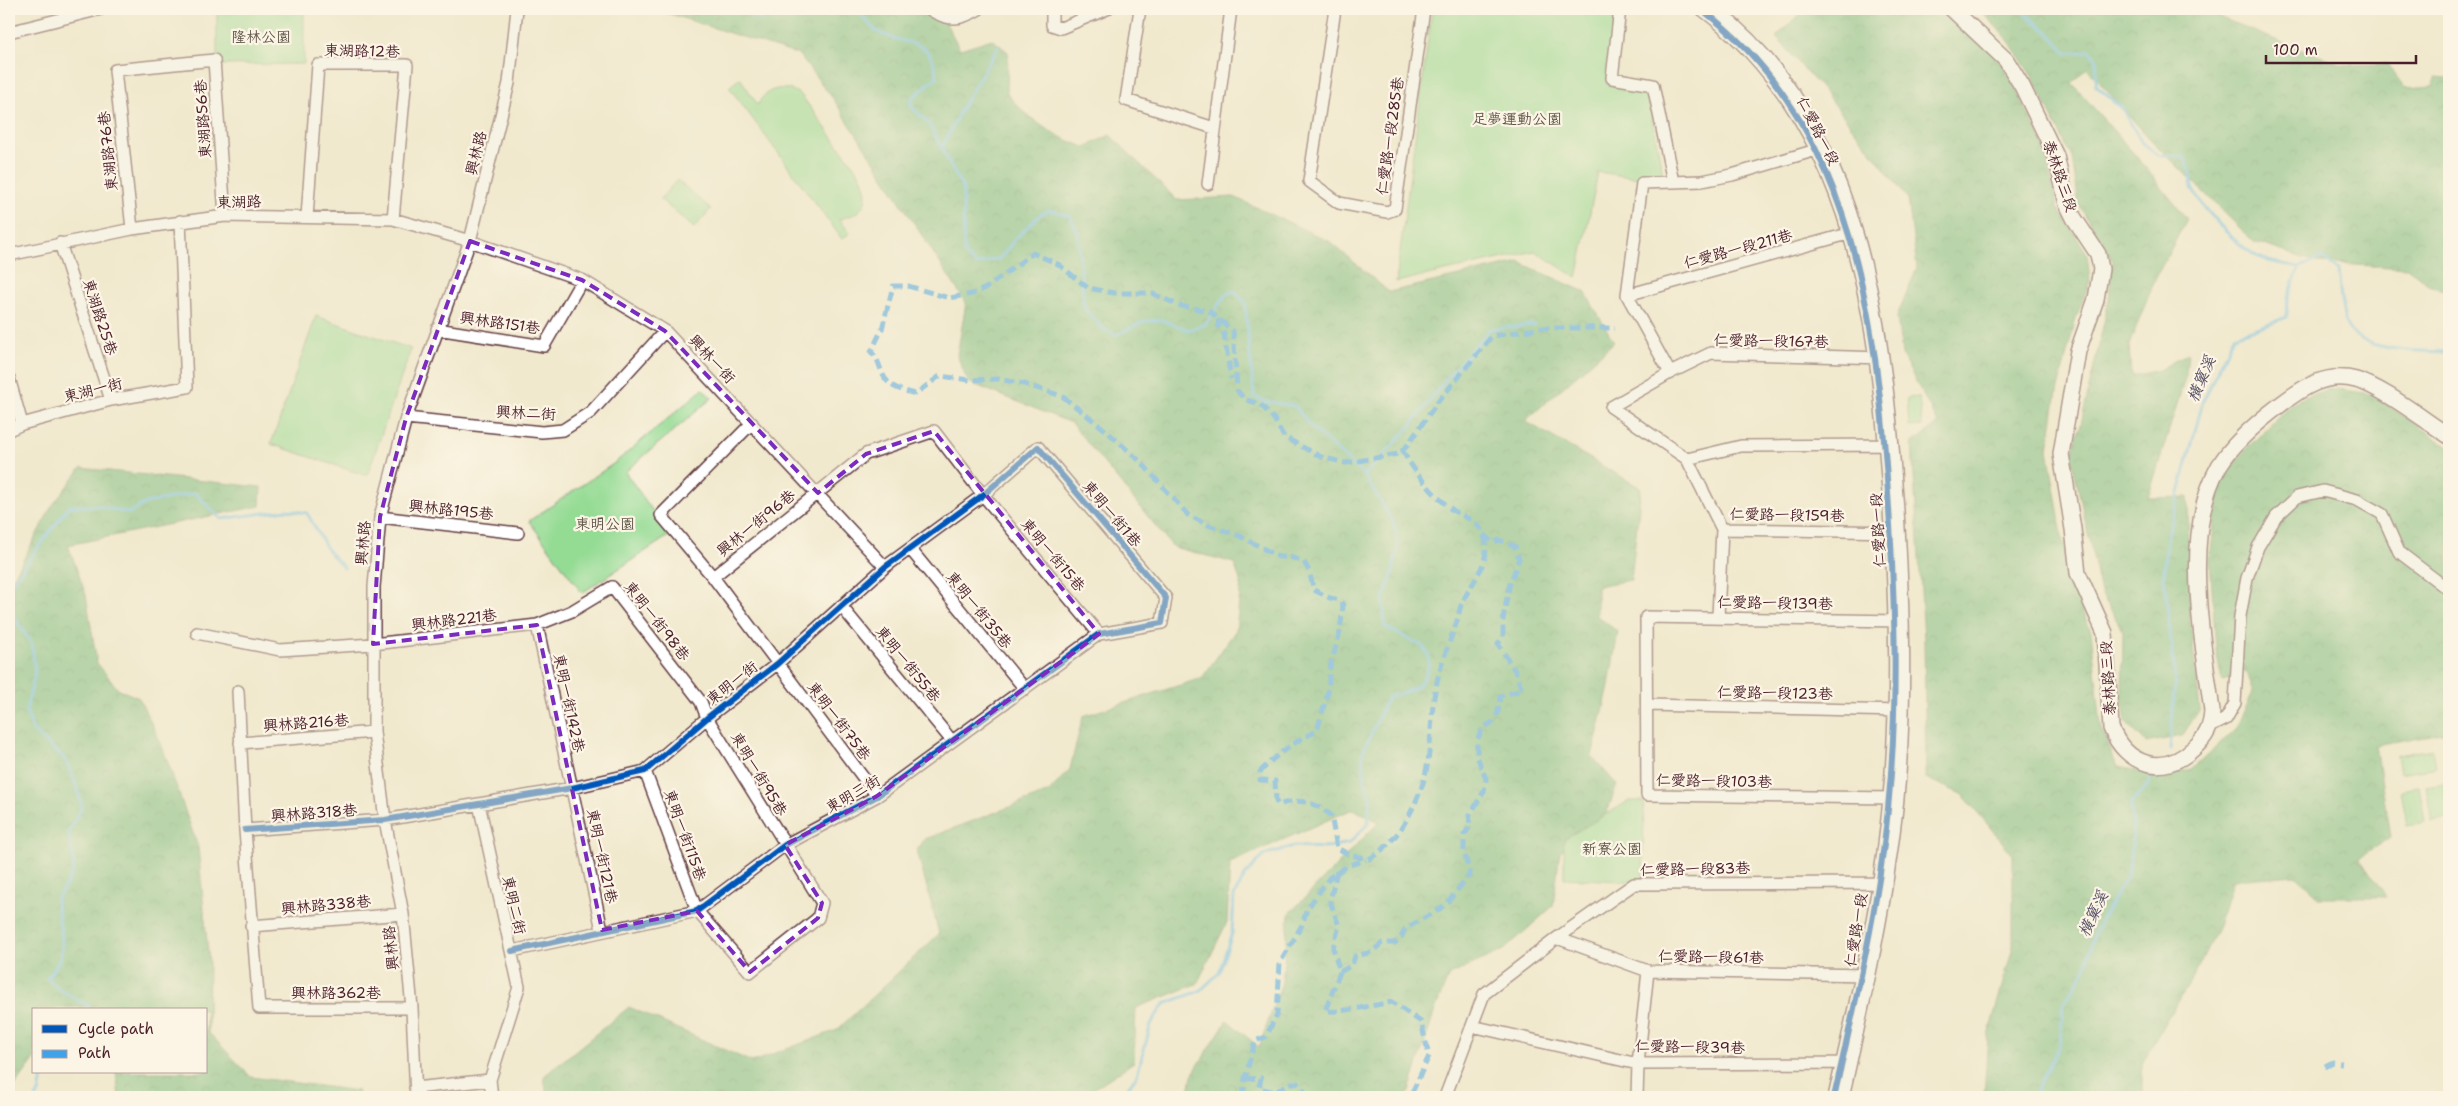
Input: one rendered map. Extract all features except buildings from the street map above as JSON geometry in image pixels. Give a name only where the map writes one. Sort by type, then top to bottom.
[{"type":"main road","name":"泰林路三段","points":[[1952,9],[2006,60],[2022,86],[2056,156],[2067,204],[2098,254],[2101,269],[2096,299],[2078,351],[2060,454],[2073,529],[2078,573],[2106,633],[2111,728],[2116,741],[2125,752],[2136,760],[2153,765],[2172,763],[2188,754],[2212,726]]},
{"type":"main road","points":[[2212,726],[2212,711],[2200,610],[2201,520],[2211,481],[2220,464],[2258,424],[2298,391],[2317,380],[2337,377],[2356,380],[2373,387],[2449,436]]},
{"type":"street","points":[[9,32],[101,9]]},
{"type":"street","name":"興林路","points":[[416,1093],[412,1008],[403,914],[385,820],[374,732],[374,587],[380,518],[406,418],[470,241],[509,83],[517,9]]},
{"type":"street","points":[[929,9],[943,18],[966,16],[979,9]]},
{"type":"street","points":[[1052,9],[1052,25],[1061,28],[1107,9]]},
{"type":"street","points":[[1140,9],[1126,100],[1214,128]]},
{"type":"street","points":[[1208,184],[1214,128],[1232,9]]},
{"type":"street","name":"仁愛路一段285巷","points":[[1335,9],[1309,181],[1339,203],[1387,212],[1395,209],[1424,9]]},
{"type":"street","points":[[1620,9],[1612,78],[1653,85],[1672,182]]},
{"type":"street","name":"仁愛路一段","points":[[1701,9],[1740,41],[1762,65],[1793,106],[1821,148]]},
{"type":"street","name":"仁愛路一段","points":[[1715,9],[1749,38],[1774,66],[1798,99],[1821,148],[1870,283],[1880,358],[1889,445],[1899,621],[1898,711],[1894,798],[1866,975],[1846,1063],[1834,1097]]},
{"type":"street","name":"東湖路56巷","points":[[115,70],[214,60],[225,216]]},
{"type":"street","name":"東湖路12巷","points":[[307,217],[318,65],[407,65],[393,219]]},
{"type":"street","name":"東湖路76巷","points":[[115,70],[132,229]]},
{"type":"street","points":[[1670,372],[1627,295],[1642,183],[1702,181],[1732,175],[1821,148]]},
{"type":"street","name":"東湖路","points":[[9,255],[132,229],[225,216],[393,219],[470,241]]},
{"type":"street","name":"東湖一街","points":[[9,430],[22,424],[111,400],[186,387],[180,221]]},
{"type":"street","name":"仁愛路一段211巷","points":[[1627,295],[1852,233]]},
{"type":"street","name":"興林一街","points":[[470,241],[582,280],[665,331],[885,567]]},
{"type":"street","name":"東湖路25巷","points":[[60,244],[111,400]]},
{"type":"street","name":"興林路151巷","points":[[437,329],[544,346],[582,280]]},
{"type":"street","name":"興林二街","points":[[406,418],[542,432],[563,430],[591,412],[665,331]]},
{"type":"street","name":"仁愛路一段167巷","points":[[1687,459],[1611,407],[1670,372],[1710,353],[1880,358]]},
{"type":"street","points":[[9,378],[22,424]]},
{"type":"street","name":"東明一街75巷","points":[[752,423],[661,515],[713,577],[877,796]]},
{"type":"street","name":"興林一街96巷","points":[[713,577],[866,454],[934,431],[983,495]]},
{"type":"street","points":[[1687,459],[1741,446],[1889,445]]},
{"type":"street","name":"東明一街","points":[[385,820],[572,788],[645,770],[707,718],[777,664],[885,567],[911,550],[983,495],[1038,447]]},
{"type":"street","name":"東明一街1巷","points":[[1038,447],[1166,598]]},
{"type":"street","name":"仁愛路一段159巷","points":[[1687,459],[1722,529],[1895,532]]},
{"type":"street","points":[[2212,726],[2226,719],[2235,703],[2240,616],[2247,578],[2258,547],[2276,517],[2297,497],[2324,491],[2358,500],[2382,514],[2399,552],[2449,590]]},
{"type":"street","name":"東明一街15巷","points":[[983,495],[1099,634]]},
{"type":"street","name":"興林路195巷","points":[[380,518],[518,533]]},
{"type":"street","points":[[1718,616],[1722,529]]},
{"type":"street","name":"東明一街35巷","points":[[911,550],[1025,689]]},
{"type":"street","name":"東明一街98巷","points":[[538,625],[572,611],[612,586],[701,702],[707,718]]},
{"type":"street","name":"東明三街","points":[[512,952],[602,930],[696,911],[785,845],[877,796],[1099,634],[1162,623],[1166,598]]},
{"type":"street","name":"東明一街55巷","points":[[840,606],[952,742]]},
{"type":"street","name":"仁愛路一段139巷","points":[[1646,617],[1718,616],[1899,621]]},
{"type":"street","name":"仁愛路一段103巷","points":[[1646,617],[1647,795],[1894,798]]},
{"type":"street","name":"興林路221巷","points":[[198,633],[280,650],[373,644],[538,625]]},
{"type":"street","name":"東明一街142巷","points":[[538,625],[572,788]]},
{"type":"street","points":[[238,691],[251,926]]},
{"type":"street","name":"仁愛路一段123巷","points":[[1647,705],[1898,711]]},
{"type":"street","name":"東明一街95巷","points":[[696,911],[750,972],[818,918],[822,903],[707,718]]},
{"type":"street","name":"興林路216巷","points":[[240,743],[374,732]]},
{"type":"street","name":"東明一街115巷","points":[[645,770],[696,911]]},
{"type":"street","name":"東明一街121巷","points":[[572,788],[602,930]]},
{"type":"street","name":"東明二街","points":[[479,804],[519,987],[490,1080],[492,1097]]},
{"type":"street","name":"興林路318巷","points":[[245,830],[385,820]]},
{"type":"street","name":"仁愛路一段83巷","points":[[1445,1097],[1484,994],[1557,938],[1634,884],[1881,883]]},
{"type":"street","name":"興林路338巷","points":[[251,926],[403,914]]},
{"type":"street","name":"興林路362巷","points":[[251,926],[259,1008],[412,1008]]},
{"type":"street","name":"仁愛路一段61巷","points":[[1557,938],[1648,971],[1866,975]]},
{"type":"street","points":[[1637,1097],[1638,1064],[1648,971]]},
{"type":"street","name":"仁愛路一段39巷","points":[[1472,1026],[1638,1064],[1846,1063]]},
{"type":"street","name":"仁愛路一段","points":[[1843,1097],[1846,1063]]},
{"type":"street","points":[[416,1093],[490,1080]]},
{"type":"highlighted area","points":[[470,241],[582,280],[665,331],[818,493],[866,454],[934,431],[1099,634],[877,796],[785,845],[822,903],[818,918],[750,972],[697,911],[602,930],[537,625],[373,644],[380,517],[406,418]]},
{"type":"green space","name":"隆林公園","points":[[217,9],[304,9],[304,64],[217,65]]},
{"type":"green space","points":[[654,9],[938,9],[960,49],[992,39],[1008,52],[1007,94],[1033,119],[1063,138],[1085,147],[1110,135],[1177,200],[1234,197],[1329,241],[1389,292],[1519,262],[1585,292],[1614,342],[1525,421],[1641,488],[1631,580],[1597,586],[1597,616],[1618,632],[1608,691],[1592,756],[1617,785],[1607,812],[1560,852],[1553,906],[1504,950],[1449,975],[1436,1007],[1407,1097],[1188,1097],[1192,1075],[1227,1020],[1259,1047],[1282,982],[1289,914],[1379,822],[1353,809],[1230,863],[1227,922],[1197,984],[1136,1008],[1134,1062],[1081,1097],[547,1097],[544,1076],[629,1007],[752,1062],[837,1030],[939,934],[917,850],[925,839],[1049,792],[1070,769],[1083,716],[1202,678],[1236,630],[1241,583],[1234,563],[1173,547],[1071,423],[968,382],[957,355],[966,303],[834,100],[799,55]]},
{"type":"green space","name":"足夢運動公園","points":[[1432,9],[1616,9],[1607,84],[1647,93],[1663,175],[1639,178],[1598,172],[1577,278],[1535,251],[1396,282]]},
{"type":"green space","points":[[1804,9],[1946,9],[2001,61],[2044,145],[2057,207],[2087,253],[2090,281],[2076,318],[2057,392],[2048,449],[2069,579],[2091,631],[2101,726],[2117,767],[2164,775],[2191,770],[2235,730],[2253,692],[2245,670],[2222,681],[2216,650],[2210,559],[2219,485],[2246,449],[2295,401],[2330,388],[2371,394],[2449,447],[2449,735],[2442,733],[2376,745],[2390,837],[2360,858],[2386,897],[2319,897],[2295,875],[2233,880],[2218,926],[2193,978],[2169,1015],[2142,1064],[2142,1097],[1984,1097],[1988,1036],[2013,947],[2013,855],[1963,795],[1926,778],[1924,639],[1912,443],[1938,423],[1902,355],[1897,316],[1917,268],[1908,199],[1828,96],[1776,37]]},
{"type":"green space","points":[[1979,9],[2205,9],[2219,17],[2286,44],[2344,65],[2387,64],[2405,88],[2434,86],[2435,78],[2449,79],[2449,292],[2429,285],[2408,268],[2319,263],[2254,242],[2148,137],[2087,68],[2072,83],[2141,162],[2187,219],[2156,277],[2129,345],[2131,376],[2159,370],[2188,353],[2186,375],[2148,498],[2188,497],[2190,621],[2200,709],[2182,736],[2146,743],[2126,722],[2122,695],[2123,631],[2101,593],[2071,456],[2081,424],[2109,300],[2112,260],[2079,205],[2072,158],[2033,78],[2006,37]]},
{"type":"green space","points":[[740,78],[758,105],[766,94],[776,89],[789,89],[801,95],[859,173],[866,197],[861,209],[848,217],[839,219],[850,233],[842,239],[729,87]]},
{"type":"green space","points":[[677,180],[711,209],[694,228],[660,199]]},
{"type":"green space","points":[[316,316],[411,349],[367,476],[271,444]]},
{"type":"green space","name":"東明公園","points":[[703,389],[712,398],[625,472],[670,535],[582,593],[529,521],[616,462]]},
{"type":"green space","points":[[1919,397],[1922,426],[1909,427],[1907,398]]},
{"type":"green space","points":[[81,468],[261,487],[260,506],[68,545],[86,595],[97,663],[118,689],[139,698],[161,743],[198,847],[209,962],[208,1032],[208,1008],[99,1008],[97,1006],[32,1008],[32,1063],[9,1094],[9,586],[52,506]]},
{"type":"green space","points":[[2433,749],[2436,767],[2400,773],[2397,755]]},
{"type":"green space","points":[[2444,783],[2449,818],[2432,821],[2426,786]]},
{"type":"green space","points":[[2419,787],[2425,822],[2407,825],[2401,790]]},
{"type":"green space","name":"新寮公園","points":[[1629,801],[1644,801],[1643,882],[1564,878],[1564,839]]},
{"type":"green space","points":[[208,1032],[251,1077],[358,1091],[356,1097],[119,1097],[116,1074],[208,1074]]},
{"type":"waterway","points":[[682,9],[690,12],[708,9]]},
{"type":"waterway","points":[[748,9],[752,16],[761,19],[773,9]]},
{"type":"waterway","points":[[857,9],[878,32],[923,48],[934,63],[937,77],[911,99],[911,106],[929,124],[963,189],[964,253],[976,265],[1000,258],[1018,236],[1041,214],[1049,210],[1070,216],[1078,233],[1084,308],[1103,329],[1116,335],[1145,321],[1161,320],[1189,330],[1206,324],[1226,294],[1235,291],[1245,302],[1254,396],[1264,401],[1295,406],[1311,427],[1364,475],[1393,521],[1398,546],[1392,576],[1383,600],[1385,627],[1422,646],[1429,655],[1426,674],[1423,680],[1412,689],[1388,697],[1362,754],[1365,781],[1370,798],[1368,824],[1349,843],[1323,848],[1294,846],[1264,855],[1246,874],[1234,896],[1232,933],[1219,973],[1200,991],[1164,1004],[1151,1024],[1137,1075],[1126,1090],[1114,1097]]},
{"type":"waterway","points":[[2025,14],[2048,32],[2066,53],[2091,51],[2097,61],[2095,85],[2122,108],[2142,143],[2157,155],[2183,156],[2189,167],[2194,192],[2208,212],[2237,242],[2247,250],[2269,261],[2300,267]]},
{"type":"waterway","points":[[942,148],[960,111],[998,47]]},
{"type":"waterway","name":"橫窠溪","points":[[2170,749],[2175,678],[2164,576],[2167,539],[2203,401],[2234,336],[2287,317],[2288,297],[2300,267],[2322,258],[2338,270],[2344,318],[2353,333],[2364,340],[2392,348],[2449,352]]},
{"type":"waterway","points":[[1364,475],[1408,429],[1451,373],[1490,329],[1534,325]]},
{"type":"waterway","points":[[9,587],[69,506],[99,506],[129,513],[146,503],[195,493],[221,519],[287,510],[307,513],[329,552],[344,568]]},
{"type":"waterway","points":[[9,596],[12,614],[32,644],[35,673],[26,710],[33,731],[65,759],[77,787],[82,807],[68,833],[74,861],[72,875],[56,899],[62,936],[62,951],[58,963],[47,978],[59,989],[90,1008]]},
{"type":"waterway","name":"橫窠溪","points":[[2033,1097],[2060,1045],[2063,1005],[2085,970],[2095,931],[2128,874],[2133,836],[2131,803],[2146,788],[2154,770]]},
{"type":"waterway","points":[[36,1097],[39,1093],[43,1074]]},
{"type":"marked path","points":[[1402,450],[1407,459],[1424,482],[1436,495],[1454,511],[1477,524],[1483,533],[1486,552],[1480,570],[1461,605],[1439,673],[1434,694],[1428,761],[1419,794],[1410,813],[1393,839],[1369,859],[1350,855],[1337,848],[1331,815],[1306,802],[1293,801],[1278,805],[1275,781],[1260,780],[1260,772],[1273,759],[1301,739],[1317,731],[1329,688],[1329,671],[1340,632],[1343,605],[1340,600],[1330,598],[1314,590],[1309,571],[1304,562],[1290,557],[1279,557],[1240,536],[1208,525],[1188,515],[1141,462],[1103,428],[1062,396],[1024,384],[999,379],[970,380],[940,376],[915,394],[891,385],[883,375],[877,359],[871,352],[882,329],[893,286],[908,286],[949,298],[972,294],[986,288],[1033,253],[1058,264],[1088,288],[1114,293],[1151,293],[1181,306],[1209,311],[1233,331],[1237,390],[1244,399],[1260,404],[1274,419],[1284,437],[1321,457],[1346,463],[1398,454],[1406,447],[1437,403],[1492,336],[1542,328],[1615,328]]},
{"type":"marked path","points":[[1219,319],[1218,326],[1224,334],[1231,379]]},
{"type":"marked path","points":[[1340,972],[1352,965],[1355,956],[1372,952],[1382,943],[1395,943],[1402,936],[1405,929],[1448,902],[1470,874],[1464,852],[1464,835],[1469,828],[1470,815],[1484,791],[1486,779],[1477,756],[1477,740],[1483,728],[1493,722],[1498,713],[1500,696],[1522,690],[1515,671],[1498,644],[1503,637],[1503,619],[1509,587],[1519,559],[1515,546],[1499,540],[1493,543],[1483,534]]},
{"type":"marked path","points":[[1243,1097],[1245,1079],[1255,1041],[1266,1037],[1277,1014],[1280,963],[1302,925],[1307,909],[1330,877],[1349,865],[1366,860]]},
{"type":"marked path","points":[[1337,871],[1330,901],[1339,926],[1333,948],[1340,972],[1325,1011],[1348,1010],[1392,1002],[1421,1022],[1429,1056],[1410,1097]]},
{"type":"marked path","points":[[2325,1066],[2333,1062],[2342,1063]]},
{"type":"marked path","points":[[1245,1079],[1261,1078],[1259,1088],[1276,1092],[1289,1083],[1297,1083],[1309,1097]]},
{"type":"cycle path","points":[[1701,9],[1753,56],[1794,111],[1826,171],[1849,235],[1866,303],[1877,372],[1884,441],[1893,581],[1895,689],[1892,761],[1885,835],[1874,910],[1834,1097]]},
{"type":"cycle path","points":[[245,830],[385,820],[572,788],[645,771],[707,718],[777,664],[885,567],[983,495],[1038,447],[1166,598],[1162,623],[1099,634],[877,796],[785,845],[697,911],[512,951]]}]
